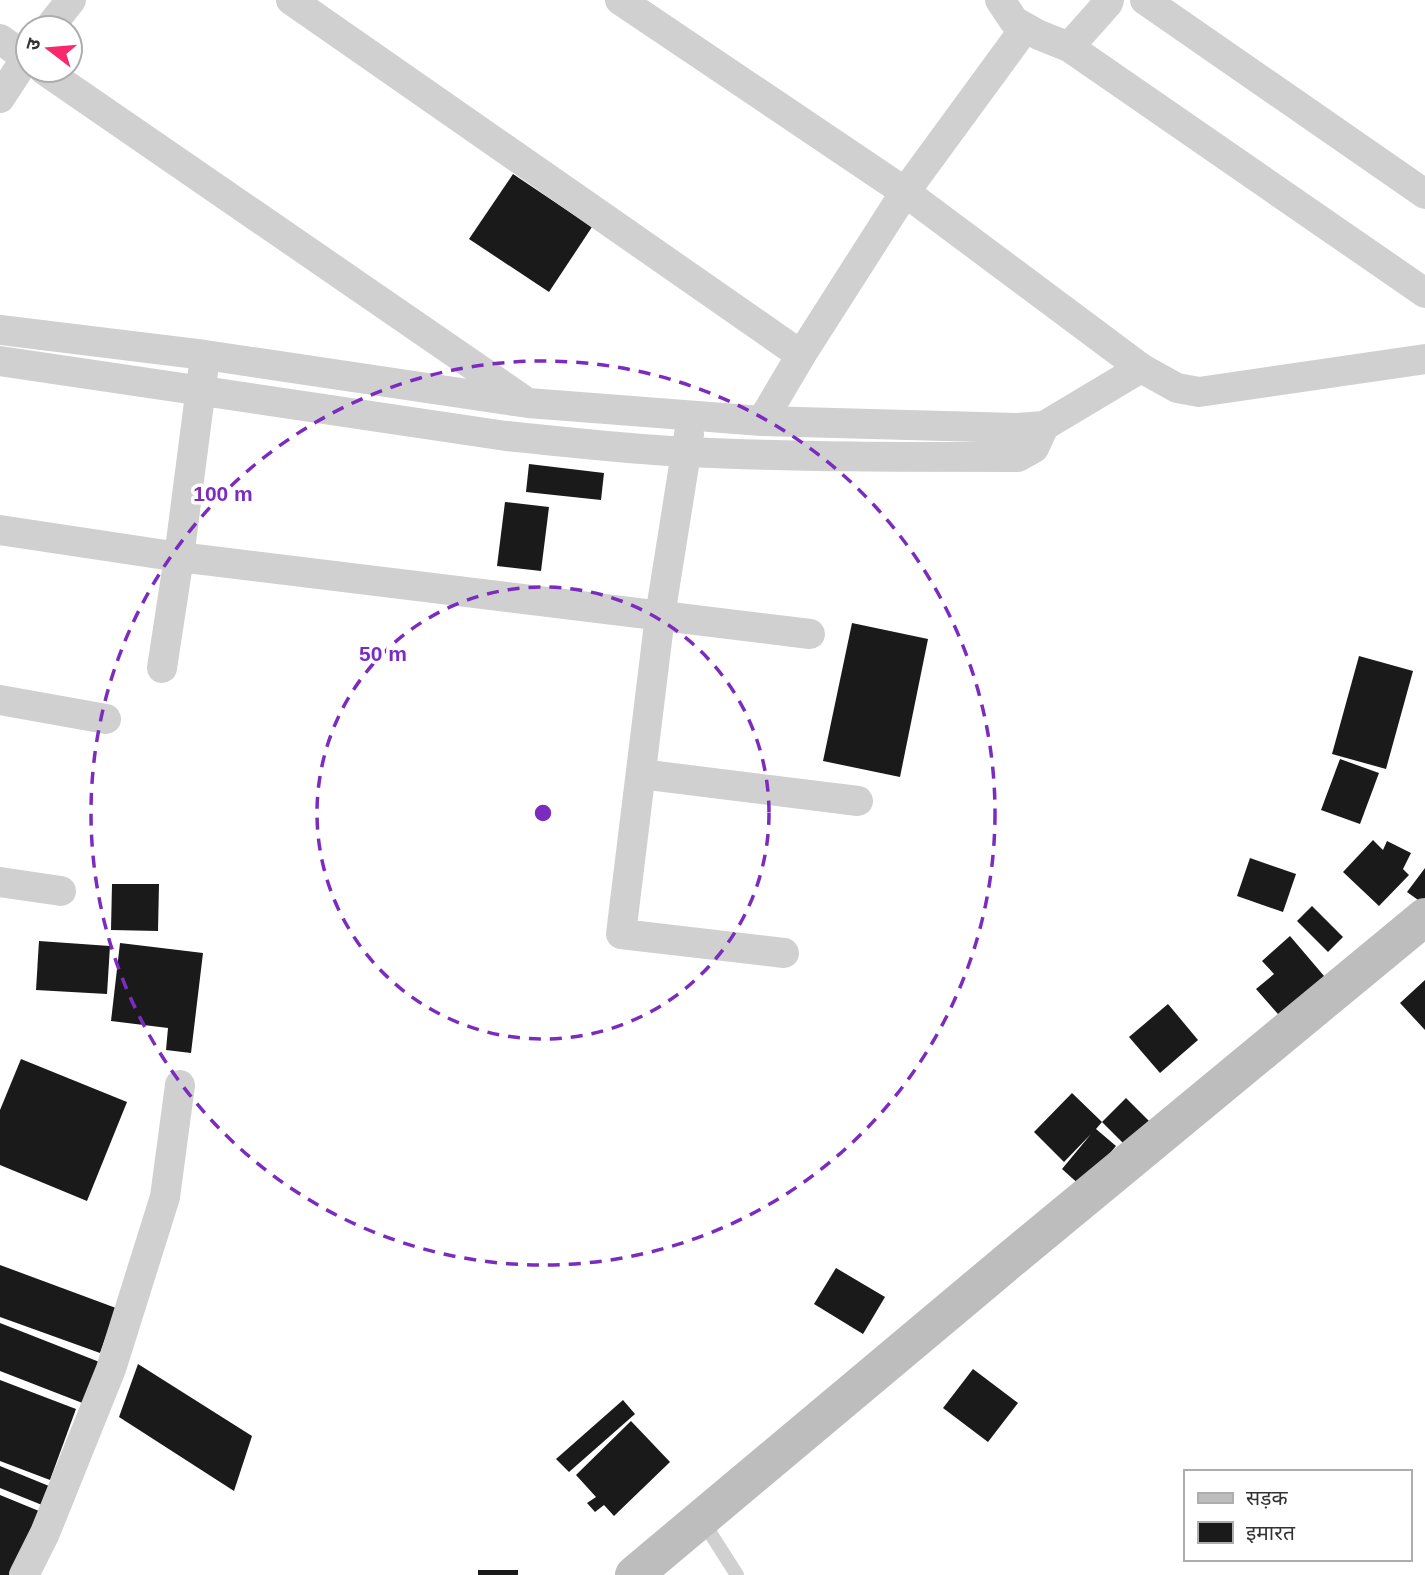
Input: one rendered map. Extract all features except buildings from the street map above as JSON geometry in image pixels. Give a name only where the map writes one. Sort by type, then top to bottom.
[{"type":"main road","points":[[634,1575],[1425,917]]},
{"type":"street","points":[[60,14],[71,0]]},
{"type":"street","points":[[291,0],[801,355]]},
{"type":"street","points":[[620,0],[905,192],[1142,368],[1177,388],[1199,392],[1425,359]]},
{"type":"street","points":[[1000,0],[1014,21],[1040,36],[1069,47],[1425,293]]},
{"type":"street","points":[[1069,47],[1108,0]]},
{"type":"street","points":[[1145,0],[1425,194]]},
{"type":"street","points":[[762,421],[905,192],[1026,28]]},
{"type":"street","points":[[0,98],[14,82]]},
{"type":"street","points":[[65,84],[528,403]]},
{"type":"street","points":[[0,330],[205,355],[528,403],[762,421],[1017,428],[1044,426],[1142,368]]},
{"type":"street","points":[[162,668],[205,355]]},
{"type":"street","points":[[0,360],[506,436],[686,452],[1018,457],[1034,448],[1044,426]]},
{"type":"street","points":[[692,417],[660,616],[621,934],[784,953]]},
{"type":"street","points":[[0,530],[179,557],[810,634]]},
{"type":"street","points":[[0,700],[106,719]]},
{"type":"street","points":[[641,774],[858,801]]},
{"type":"street","points":[[0,883],[61,891]]},
{"type":"street","points":[[24,1575],[45,1534],[111,1369],[165,1197],[180,1086]]},
{"type":"lane","points":[[701,1519],[737,1575]]}]
